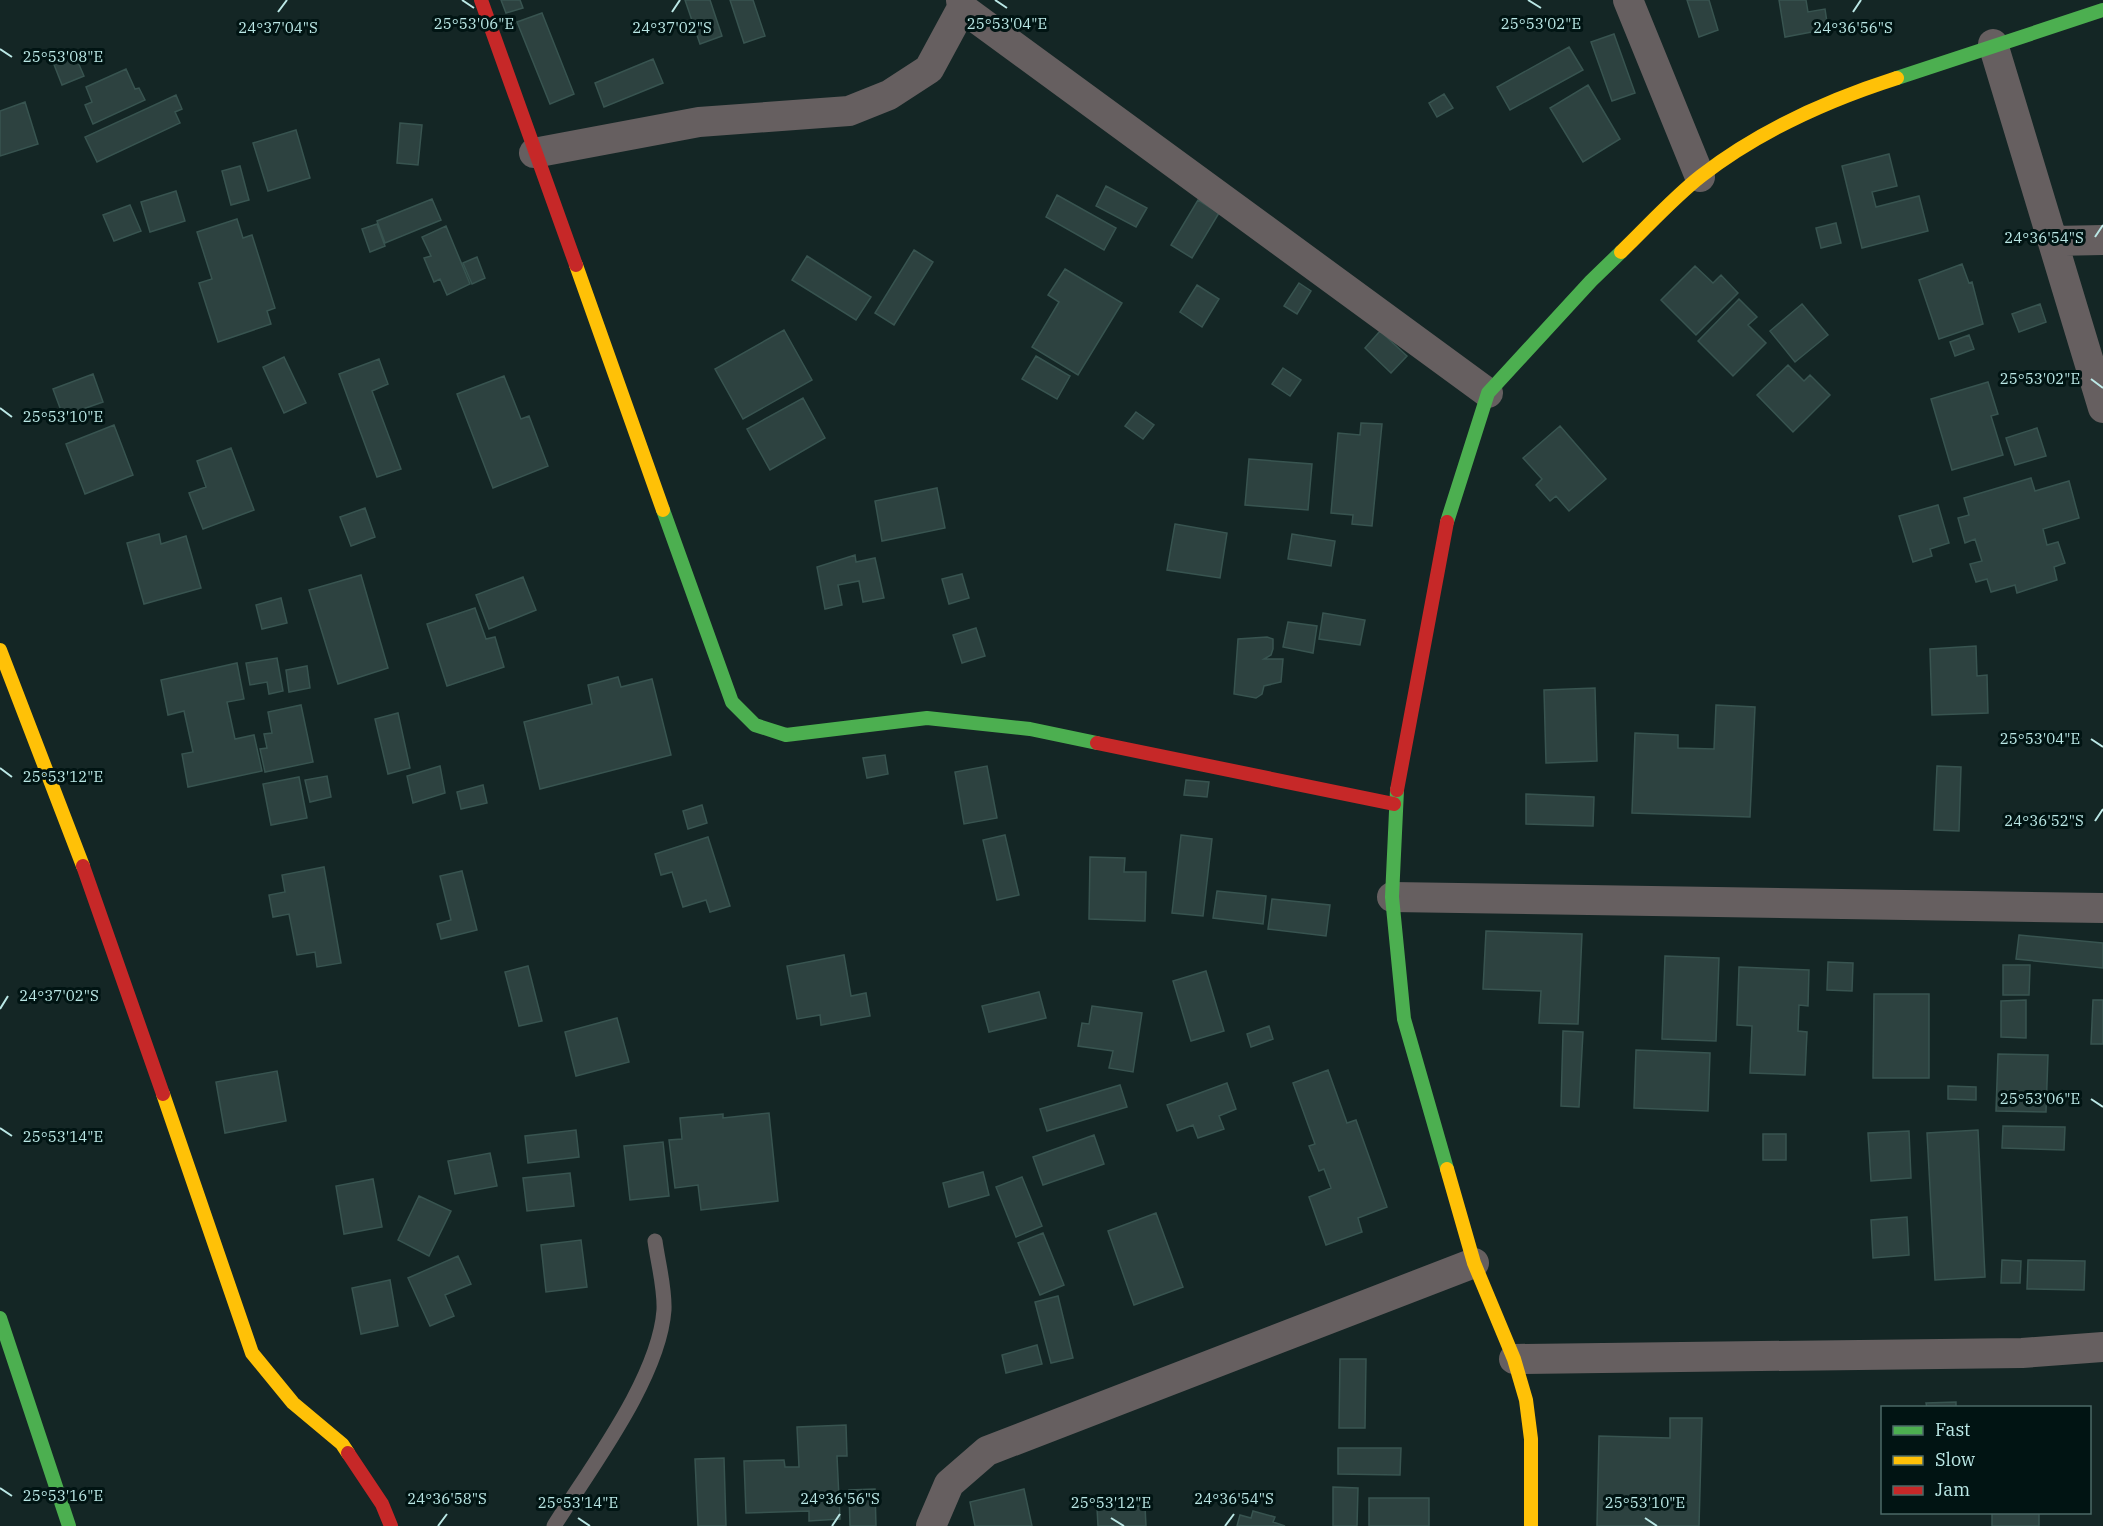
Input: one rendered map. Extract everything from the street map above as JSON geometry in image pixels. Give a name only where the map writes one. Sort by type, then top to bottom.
[{"type":"street","points":[[481,0],[732,702],[749,723],[766,732],[786,735],[927,718],[1030,729],[1394,804]]},
{"type":"street","points":[[1628,0],[1700,177]]},
{"type":"street","points":[[534,153],[699,122],[849,111],[889,94],[929,69],[961,4],[1488,393]]},
{"type":"street","points":[[1531,1526],[1531,1439],[1526,1400],[1514,1359],[1474,1263],[1404,1019],[1392,897],[1394,804],[1442,537],[1488,393],[1591,281],[1700,177],[1758,137],[1857,91],[1993,44],[2103,10]]},
{"type":"street","points":[[1993,44],[2103,408]]},
{"type":"street","points":[[2053,241],[2103,240]]},
{"type":"street","points":[[0,650],[97,902],[252,1353],[292,1403],[342,1444],[382,1504],[391,1526]]},
{"type":"street","points":[[1392,897],[2103,908]]},
{"type":"street","points":[[931,1526],[949,1484],[987,1451],[1474,1263]]},
{"type":"street","points":[[0,1318],[69,1526]]},
{"type":"street","points":[[1514,1359],[2022,1353],[2103,1347]]},
{"type":"lane","points":[[554,1526],[634,1396],[657,1350],[664,1308],[655,1241]]},
{"type":"building","points":[[501,0],[520,0],[523,8],[506,13]]},
{"type":"building","points":[[685,0],[710,0],[722,36],[700,44]]},
{"type":"building","points":[[730,0],[753,0],[765,36],[744,43]]},
{"type":"building","points":[[1687,0],[1709,0],[1718,30],[1699,37]]},
{"type":"building","points":[[1779,0],[1806,0],[1808,12],[1825,9],[1828,29],[1785,37]]},
{"type":"building","points":[[542,13],[574,94],[550,104],[517,22]]},
{"type":"building","points":[[1614,34],[1635,93],[1612,101],[1591,42]]},
{"type":"building","points":[[1569,47],[1583,70],[1510,110],[1497,87]]},
{"type":"building","points":[[74,53],[84,76],[62,85],[53,62]]},
{"type":"building","points":[[653,59],[663,83],[604,107],[595,83]]},
{"type":"building","points":[[126,69],[135,89],[139,88],[145,100],[93,124],[85,105],[92,102],[86,87]]},
{"type":"building","points":[[1588,85],[1620,139],[1583,162],[1550,108]]},
{"type":"building","points":[[1444,94],[1453,108],[1437,117],[1429,103]]},
{"type":"building","points":[[176,95],[182,109],[175,112],[180,123],[97,162],[85,137]]},
{"type":"building","points":[[25,102],[38,144],[0,156],[0,111]]},
{"type":"building","points":[[400,123],[422,125],[418,165],[397,163]]},
{"type":"building","points":[[296,130],[310,178],[268,191],[253,143]]},
{"type":"building","points":[[1889,154],[1897,186],[1872,192],[1876,207],[1919,196],[1928,231],[1862,248],[1842,166]]},
{"type":"building","points":[[240,166],[249,200],[231,205],[222,171]]},
{"type":"building","points":[[1106,186],[1147,208],[1136,227],[1096,206]]},
{"type":"building","points":[[176,191],[185,221],[150,232],[141,202]]},
{"type":"building","points":[[1057,195],[1116,228],[1104,250],[1046,217]]},
{"type":"building","points":[[432,199],[441,220],[385,243],[377,221]]},
{"type":"building","points":[[1198,200],[1219,213],[1192,258],[1171,245]]},
{"type":"building","points":[[130,205],[141,231],[114,241],[103,215]]},
{"type":"building","points":[[237,219],[243,238],[252,235],[275,308],[267,311],[271,324],[218,342],[199,283],[212,279],[197,232]]},
{"type":"building","points":[[1836,223],[1841,243],[1821,248],[1816,228]]},
{"type":"building","points":[[377,224],[385,246],[370,252],[362,229]]},
{"type":"building","points":[[446,226],[470,284],[447,295],[440,279],[434,282],[424,258],[431,256],[422,237]]},
{"type":"building","points":[[914,250],[933,262],[894,325],[875,313]]},
{"type":"building","points":[[807,256],[871,297],[856,320],[792,280]]},
{"type":"building","points":[[477,257],[485,278],[472,284],[463,263]]},
{"type":"building","points":[[1962,264],[1969,283],[1972,282],[1983,324],[1939,339],[1919,280]]},
{"type":"building","points":[[1695,266],[1713,283],[1721,275],[1738,293],[1696,335],[1661,300]]},
{"type":"building","points":[[1065,269],[1122,303],[1078,375],[1032,347],[1059,302],[1048,295]]},
{"type":"building","points":[[1299,283],[1311,291],[1297,314],[1284,306]]},
{"type":"building","points":[[1197,285],[1219,299],[1202,327],[1180,312]]},
{"type":"building","points":[[1739,299],[1757,317],[1748,325],[1766,343],[1733,376],[1698,341]]},
{"type":"building","points":[[1802,304],[1828,335],[1795,362],[1770,331]]},
{"type":"building","points":[[2040,304],[2046,322],[2019,332],[2012,314]]},
{"type":"building","points":[[784,330],[812,380],[743,419],[715,369]]},
{"type":"building","points":[[1380,331],[1407,356],[1391,373],[1365,348]]},
{"type":"building","points":[[1969,335],[1974,349],[1955,356],[1950,342]]},
{"type":"building","points":[[1036,356],[1070,376],[1057,399],[1022,379]]},
{"type":"building","points":[[284,357],[306,403],[284,413],[263,367]]},
{"type":"building","points":[[379,359],[388,384],[372,391],[401,469],[377,477],[339,374]]},
{"type":"building","points":[[1788,365],[1804,381],[1810,375],[1830,395],[1793,432],[1757,395]]},
{"type":"building","points":[[1283,368],[1301,380],[1290,396],[1272,384]]},
{"type":"building","points":[[93,374],[103,402],[63,416],[53,389]]},
{"type":"building","points":[[504,376],[521,419],[529,416],[548,466],[493,488],[457,394]]},
{"type":"building","points":[[1988,382],[1998,414],[1991,416],[2003,455],[1952,470],[1931,399]]},
{"type":"building","points":[[803,398],[825,438],[770,470],[747,429]]},
{"type":"building","points":[[1136,412],[1154,425],[1143,439],[1125,426]]},
{"type":"building","points":[[1361,423],[1382,424],[1372,526],[1352,524],[1353,515],[1331,513],[1338,433],[1360,435]]},
{"type":"building","points":[[114,425],[133,475],[85,494],[66,444]]},
{"type":"building","points":[[1560,426],[1606,479],[1569,511],[1556,496],[1550,501],[1536,485],[1542,479],[1523,458]]},
{"type":"building","points":[[2037,428],[2046,456],[2015,465],[2006,438]]},
{"type":"building","points":[[231,448],[254,510],[203,529],[189,493],[206,487],[197,461]]},
{"type":"building","points":[[1249,459],[1312,464],[1308,510],[1245,505]]},
{"type":"building","points":[[2031,478],[2035,491],[2069,481],[2079,518],[2043,529],[2047,545],[2058,542],[2065,563],[2054,567],[2057,580],[2017,593],[2015,585],[1991,592],[1987,579],[1976,582],[1970,564],[1982,561],[1975,539],[1965,543],[1958,518],[1969,515],[1964,498]]},
{"type":"building","points":[[937,488],[945,528],[882,541],[875,501]]},
{"type":"building","points":[[1938,505],[1949,543],[1930,549],[1932,556],[1913,562],[1899,516]]},
{"type":"building","points":[[365,508],[375,537],[351,546],[340,517]]},
{"type":"building","points":[[1175,524],[1227,533],[1220,578],[1167,570]]},
{"type":"building","points":[[159,534],[161,544],[186,536],[201,588],[144,604],[127,543]]},
{"type":"building","points":[[1292,534],[1335,541],[1331,566],[1288,559]]},
{"type":"building","points":[[855,555],[856,562],[875,558],[884,598],[863,602],[859,581],[838,585],[842,605],[825,609],[817,567]]},
{"type":"building","points":[[962,574],[969,598],[949,604],[942,579]]},
{"type":"building","points":[[361,575],[388,668],[338,684],[309,590]]},
{"type":"building","points":[[523,577],[536,610],[489,629],[476,595]]},
{"type":"building","points":[[281,598],[287,623],[262,629],[256,605]]},
{"type":"building","points":[[475,608],[486,639],[495,637],[504,667],[447,686],[427,624]]},
{"type":"building","points":[[1323,613],[1365,620],[1360,645],[1319,639]]},
{"type":"building","points":[[1288,622],[1317,626],[1313,653],[1283,647]]},
{"type":"building","points":[[976,628],[985,656],[962,663],[953,635]]},
{"type":"building","points":[[1267,637],[1273,639],[1273,649],[1271,655],[1264,659],[1283,659],[1281,682],[1264,686],[1262,694],[1256,698],[1234,694],[1238,639]]},
{"type":"building","points":[[1976,646],[1977,676],[1987,675],[1988,713],[1932,715],[1930,649]]},
{"type":"building","points":[[277,658],[283,691],[269,694],[267,682],[250,685],[246,663]]},
{"type":"building","points":[[237,663],[244,699],[227,702],[235,739],[254,735],[262,771],[188,787],[182,754],[193,752],[184,711],[168,715],[161,680]]},
{"type":"building","points":[[307,666],[310,688],[289,692],[286,670]]},
{"type":"building","points":[[618,677],[621,687],[652,679],[671,755],[540,789],[524,722],[592,704],[588,685]]},
{"type":"building","points":[[1595,688],[1597,761],[1546,763],[1544,690]]},
{"type":"building","points":[[301,705],[313,762],[265,772],[260,749],[267,748],[264,734],[272,733],[268,712]]},
{"type":"building","points":[[1716,705],[1755,707],[1750,817],[1632,813],[1635,733],[1678,735],[1678,748],[1714,749]]},
{"type":"building","points":[[398,713],[410,768],[388,774],[375,719]]},
{"type":"building","points":[[885,755],[888,774],[867,778],[863,758]]},
{"type":"building","points":[[440,766],[445,793],[413,803],[407,776]]},
{"type":"building","points":[[987,766],[997,818],[964,824],[955,772]]},
{"type":"building","points":[[1937,766],[1961,767],[1959,831],[1934,830]]},
{"type":"building","points":[[327,776],[331,797],[310,802],[305,780]]},
{"type":"building","points":[[299,777],[307,818],[271,825],[263,784]]},
{"type":"building","points":[[1186,780],[1209,782],[1207,797],[1184,795]]},
{"type":"building","points":[[483,785],[487,803],[461,809],[457,792]]},
{"type":"building","points":[[1526,794],[1594,797],[1593,826],[1526,824]]},
{"type":"building","points":[[702,805],[707,823],[688,829],[683,811]]},
{"type":"building","points":[[1005,835],[1019,895],[997,900],[983,840]]},
{"type":"building","points":[[1181,835],[1212,839],[1203,916],[1172,913]]},
{"type":"building","points":[[708,837],[730,906],[710,912],[706,900],[683,907],[672,872],[661,875],[655,854]]},
{"type":"building","points":[[1090,857],[1125,858],[1124,872],[1146,872],[1145,921],[1089,919]]},
{"type":"building","points":[[324,867],[341,963],[317,967],[315,952],[297,955],[289,914],[273,917],[269,895],[285,892],[282,875]]},
{"type":"building","points":[[462,871],[477,930],[441,939],[437,924],[451,920],[440,876]]},
{"type":"building","points":[[1217,891],[1266,896],[1263,924],[1213,918]]},
{"type":"building","points":[[1272,899],[1330,905],[1326,936],[1268,929]]},
{"type":"building","points":[[1486,931],[1582,934],[1578,1024],[1539,1023],[1541,991],[1483,989]]},
{"type":"building","points":[[2019,935],[2103,943],[2103,968],[2016,959]]},
{"type":"building","points":[[844,955],[851,996],[866,993],[870,1016],[821,1025],[820,1015],[797,1019],[787,966]]},
{"type":"building","points":[[1665,956],[1719,958],[1716,1041],[1662,1039]]},
{"type":"building","points":[[1828,962],[1853,963],[1852,991],[1827,990]]},
{"type":"building","points":[[2003,965],[2030,965],[2029,995],[2003,995]]},
{"type":"building","points":[[528,966],[542,1021],[519,1026],[505,972]]},
{"type":"building","points":[[1739,967],[1809,970],[1808,1006],[1799,1005],[1798,1031],[1807,1032],[1805,1075],[1750,1073],[1752,1026],[1737,1025]]},
{"type":"building","points":[[1206,971],[1224,1031],[1191,1041],[1173,981]]},
{"type":"building","points":[[1039,992],[1046,1018],[989,1032],[982,1006]]},
{"type":"building","points":[[1874,994],[1929,994],[1929,1078],[1873,1078]]},
{"type":"building","points":[[2026,1000],[2026,1038],[2001,1037],[2001,1001]]},
{"type":"building","points":[[2093,1000],[2103,1000],[2103,1044],[2091,1044]]},
{"type":"building","points":[[1092,1006],[1142,1013],[1133,1072],[1109,1068],[1113,1051],[1078,1046],[1082,1023],[1089,1024]]},
{"type":"building","points":[[617,1018],[629,1062],[576,1076],[565,1032]]},
{"type":"building","points":[[1269,1026],[1273,1039],[1251,1047],[1247,1034]]},
{"type":"building","points":[[1563,1031],[1583,1032],[1579,1107],[1561,1106]]},
{"type":"building","points":[[1636,1050],[1710,1053],[1708,1111],[1634,1108]]},
{"type":"building","points":[[1998,1054],[2048,1055],[2046,1112],[1996,1111]]},
{"type":"building","points":[[1328,1070],[1347,1123],[1356,1120],[1387,1207],[1358,1218],[1362,1232],[1326,1245],[1309,1197],[1331,1188],[1324,1169],[1319,1171],[1309,1146],[1315,1144],[1293,1083]]},
{"type":"building","points":[[277,1071],[286,1121],[225,1133],[216,1082]]},
{"type":"building","points":[[1227,1083],[1236,1109],[1219,1116],[1224,1129],[1198,1138],[1193,1125],[1177,1131],[1167,1105]]},
{"type":"building","points":[[1120,1085],[1127,1107],[1047,1131],[1040,1109]]},
{"type":"building","points":[[1948,1086],[1976,1087],[1976,1100],[1948,1099]]},
{"type":"building","points":[[769,1113],[778,1201],[701,1210],[698,1185],[675,1188],[669,1140],[682,1139],[680,1118],[723,1114],[723,1118]]},
{"type":"building","points":[[2003,1126],[2065,1127],[2064,1150],[2002,1148]]},
{"type":"building","points":[[576,1130],[579,1157],[528,1163],[525,1136]]},
{"type":"building","points":[[1978,1130],[1985,1277],[1935,1280],[1927,1133]]},
{"type":"building","points":[[1909,1131],[1911,1178],[1871,1181],[1868,1133]]},
{"type":"building","points":[[1763,1134],[1786,1134],[1786,1160],[1763,1160]]},
{"type":"building","points":[[1094,1135],[1104,1164],[1043,1185],[1033,1157]]},
{"type":"building","points":[[663,1142],[669,1196],[630,1200],[624,1146]]},
{"type":"building","points":[[490,1153],[497,1186],[455,1194],[448,1161]]},
{"type":"building","points":[[983,1172],[989,1195],[949,1207],[943,1183]]},
{"type":"building","points":[[570,1173],[574,1206],[527,1211],[523,1178]]},
{"type":"building","points":[[1022,1177],[1042,1226],[1016,1237],[996,1187]]},
{"type":"building","points":[[373,1179],[382,1227],[344,1234],[336,1186]]},
{"type":"building","points":[[419,1196],[451,1211],[429,1256],[398,1240]]},
{"type":"building","points":[[1156,1213],[1183,1287],[1134,1305],[1108,1231]]},
{"type":"building","points":[[1907,1217],[1909,1255],[1873,1258],[1871,1220]]},
{"type":"building","points":[[1043,1233],[1064,1285],[1040,1295],[1018,1243]]},
{"type":"building","points":[[581,1240],[587,1287],[546,1292],[541,1245]]},
{"type":"building","points":[[458,1256],[471,1284],[445,1295],[454,1316],[430,1326],[408,1278]]},
{"type":"building","points":[[2002,1260],[2021,1261],[2020,1283],[2001,1283]]},
{"type":"building","points":[[2028,1260],[2085,1261],[2084,1290],[2027,1289]]},
{"type":"building","points":[[390,1280],[398,1326],[361,1334],[352,1288]]},
{"type":"building","points":[[1058,1296],[1073,1358],[1051,1363],[1035,1302]]},
{"type":"building","points":[[1037,1345],[1042,1364],[1006,1373],[1002,1355]]},
{"type":"building","points":[[1340,1359],[1366,1359],[1365,1428],[1339,1428]]},
{"type":"building","points":[[1956,1402],[1956,1406],[1927,1406],[1926,1403]]},
{"type":"building","points":[[1670,1418],[1702,1418],[1699,1526],[1597,1526],[1599,1436],[1670,1438]]},
{"type":"building","points":[[846,1425],[847,1456],[837,1456],[840,1519],[809,1521],[809,1511],[746,1513],[744,1461],[784,1460],[785,1467],[799,1467],[797,1427]]},
{"type":"building","points":[[1338,1448],[1401,1448],[1400,1475],[1338,1474]]},
{"type":"building","points":[[724,1458],[726,1526],[698,1526],[695,1459]]},
{"type":"building","points":[[1333,1487],[1358,1488],[1357,1526],[1333,1526]]},
{"type":"building","points":[[875,1489],[876,1526],[850,1526],[849,1490]]},
{"type":"building","points":[[1024,1489],[1032,1526],[975,1526],[970,1502]]},
{"type":"building","points":[[1369,1498],[1429,1498],[1429,1526],[1369,1526]]},
{"type":"building","points":[[1145,1506],[1146,1526],[1098,1526],[1097,1508]]},
{"type":"building","points":[[1253,1511],[1275,1517],[1273,1522],[1285,1526],[1237,1526],[1240,1515],[1251,1518]]},
{"type":"building","points":[[1992,1514],[2039,1514],[2039,1526],[1992,1526]]},
{"type":"traffic: fast","points":[[1897,78],[2103,10]]},
{"type":"traffic: fast","points":[[1447,522],[1488,393],[1591,281],[1621,252]]},
{"type":"traffic: fast","points":[[663,510],[732,702],[755,725],[786,735],[927,718],[1030,729],[1097,743]]},
{"type":"traffic: fast","points":[[1397,790],[1392,897],[1404,1019],[1447,1169]]},
{"type":"traffic: fast","points":[[0,1318],[69,1526]]},
{"type":"traffic: slow","points":[[1621,252],[1701,176],[1746,145],[1795,118],[1845,96],[1897,78]]},
{"type":"traffic: slow","points":[[576,265],[663,510]]},
{"type":"traffic: slow","points":[[0,650],[83,866]]},
{"type":"traffic: slow","points":[[163,1094],[252,1353],[293,1403],[342,1444],[348,1453]]},
{"type":"traffic: slow","points":[[1447,1169],[1474,1263],[1514,1359],[1526,1400],[1531,1439],[1531,1526]]},
{"type":"traffic: jam","points":[[481,0],[576,265]]},
{"type":"traffic: jam","points":[[1397,790],[1447,522]]},
{"type":"traffic: jam","points":[[1097,743],[1394,804]]},
{"type":"traffic: jam","points":[[83,866],[163,1094]]},
{"type":"traffic: jam","points":[[348,1453],[382,1504],[391,1526]]}]
